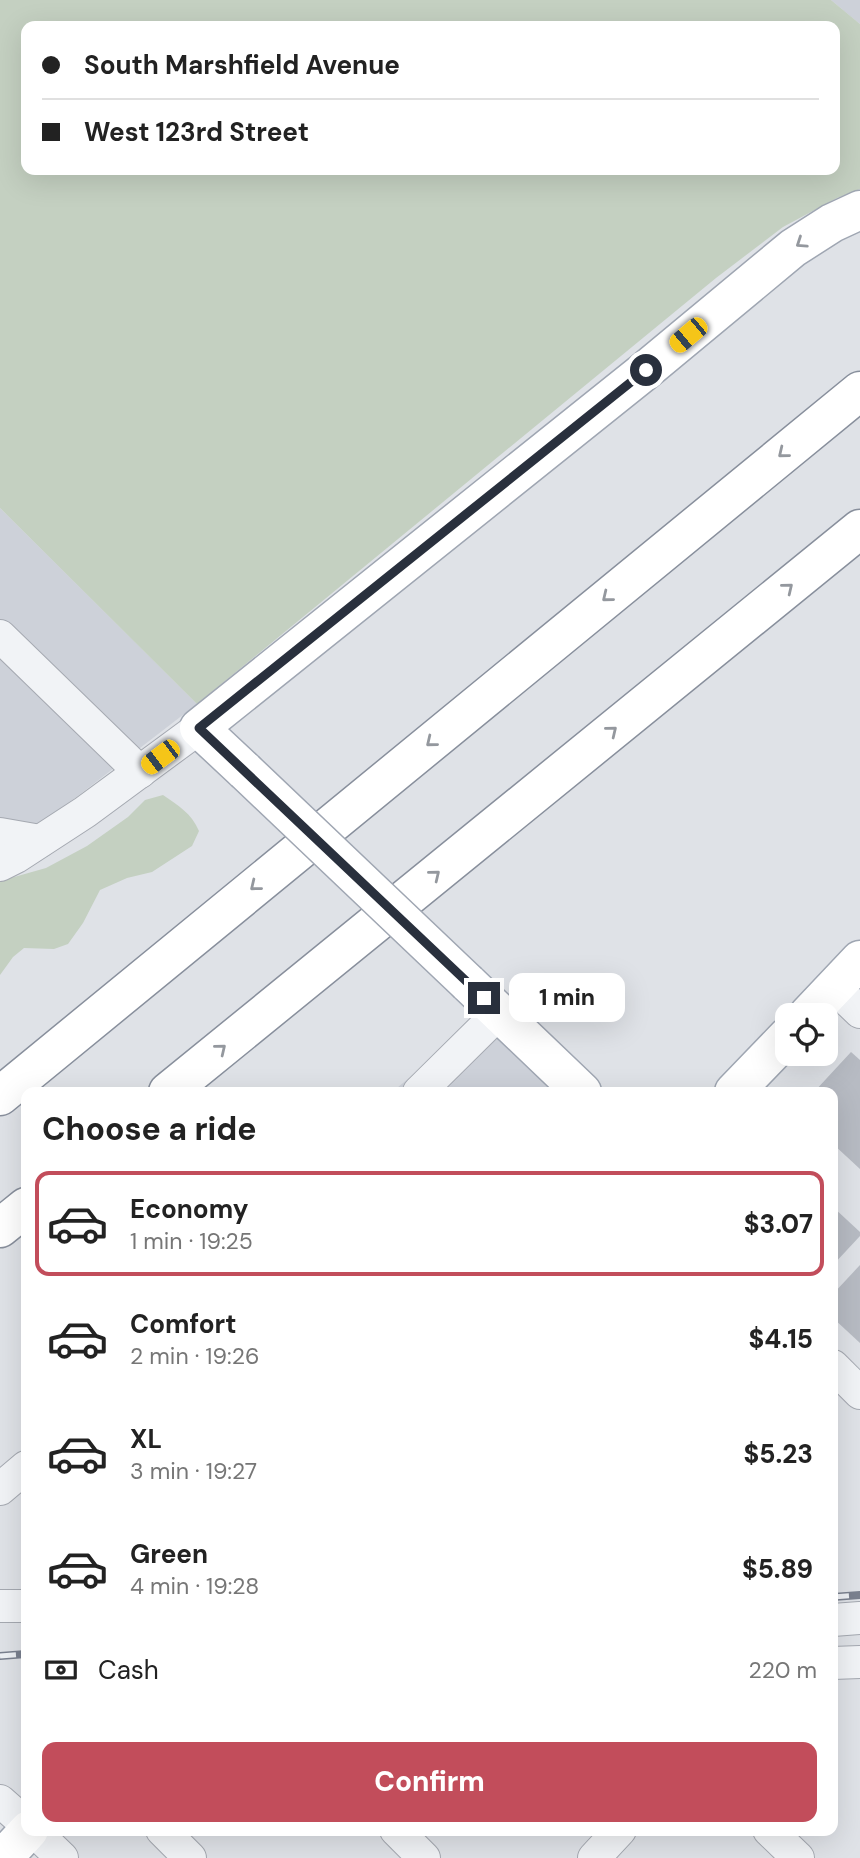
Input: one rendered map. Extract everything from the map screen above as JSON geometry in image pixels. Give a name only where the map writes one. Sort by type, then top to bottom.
[{"type":"main road","points":[[577,1087],[199,728],[793,248],[832,223],[860,210]]},
{"type":"main road","points":[[0,1096],[852,396]]},
{"type":"main road","points":[[174,1087],[860,529]]},
{"type":"main road","points":[[826,1003],[851,987]]},
{"type":"main road","points":[[739,1087],[775,1049]]},
{"type":"main road","points":[[0,1228],[21,1211]]},
{"type":"main road","points":[[3,1858],[25,1836]]},
{"type":"street","points":[[0,636],[140,772]]},
{"type":"street","points":[[0,865],[85,812],[199,728]]},
{"type":"street","points":[[0,834],[40,841]]},
{"type":"street","points":[[424,1087],[499,1013]]},
{"type":"street","points":[[838,1371],[860,1393]]},
{"type":"street","points":[[0,1489],[21,1472]]},
{"type":"street","points":[[0,1606],[21,1606]]},
{"type":"street","points":[[838,1620],[860,1618]]},
{"type":"street","points":[[838,1663],[860,1662]]},
{"type":"street","points":[[0,1801],[21,1820]]},
{"type":"street","points":[[38,1836],[62,1858]]},
{"type":"street","points":[[168,1836],[190,1858]]},
{"type":"street","points":[[402,1836],[424,1858]]},
{"type":"street","points":[[594,1858],[614,1836]]},
{"type":"street","points":[[775,1836],[798,1858]]},
{"type":"shaded area","points":[[831,0],[860,0],[860,24]]},
{"type":"shaded area","points":[[0,508],[197,704],[0,856]]},
{"type":"shaded area","points":[[480,1020],[550,1087],[398,1087]]},
{"type":"green space","points":[[0,0],[831,0],[860,24],[860,189],[837,198],[783,227],[716,278],[197,704],[0,508]]},
{"type":"green space","points":[[163,795],[184,810],[196,825],[199,831],[192,846],[152,872],[127,878],[100,890],[83,923],[68,944],[54,949],[24,948],[13,957],[0,975],[0,881],[46,868],[87,846],[128,817],[145,800]]},
{"type":"building","points":[[851,1052],[860,1060],[860,1169],[838,1149],[838,1087],[819,1087]]},
{"type":"building","points":[[838,1212],[860,1232],[860,1236],[838,1260]]},
{"type":"building","points":[[860,1265],[860,1343],[838,1323],[838,1289]]},
{"type":"railway","points":[[838,1597],[860,1595]]},
{"type":"railway","points":[[0,1656],[21,1654]]},
{"type":"route","points":[[484,998],[199,728],[646,370]]}]
